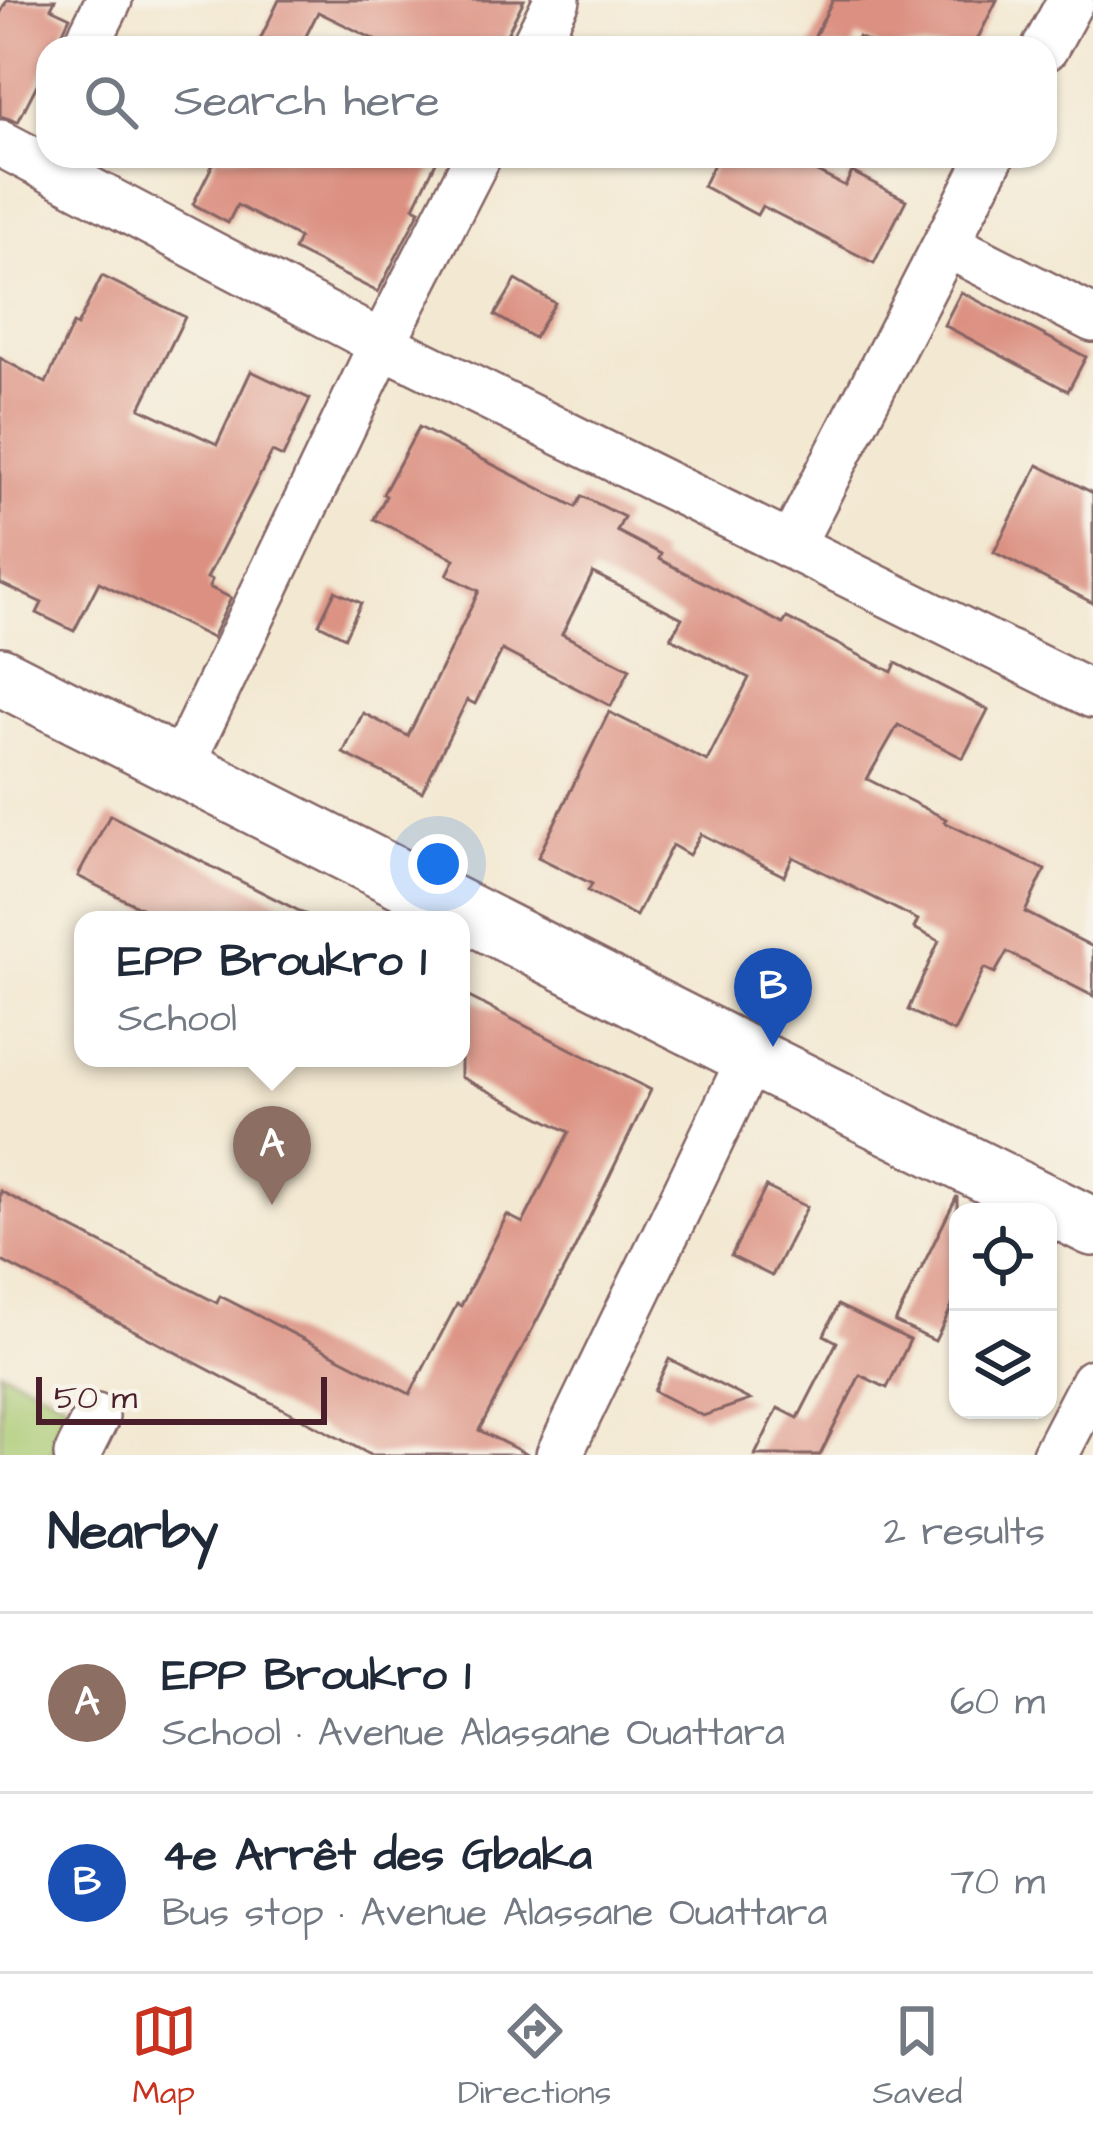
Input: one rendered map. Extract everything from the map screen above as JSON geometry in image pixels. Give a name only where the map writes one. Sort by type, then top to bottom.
[{"type":"street","points":[[91,36],[109,0]]},
{"type":"street","points":[[539,36],[557,0]]},
{"type":"street","points":[[1052,36],[1071,0]]},
{"type":"street","points":[[75,168],[382,344],[1093,695]]},
{"type":"street","points":[[179,769],[382,344],[472,168]]},
{"type":"street","points":[[790,546],[985,168]]},
{"type":"street","points":[[946,244],[1093,319]]},
{"type":"street","points":[[2,680],[461,911]]},
{"type":"street","points":[[470,916],[1093,1227]]},
{"type":"street","points":[[559,1455],[751,1057]]},
{"type":"street","points":[[1055,1455],[1093,1382]]},
{"type":"green space","points":[[0,1370],[75,1407],[51,1455],[0,1455]]},
{"type":"building","points":[[7,0],[55,0],[51,8],[70,17],[61,36],[36,36],[36,87],[18,122],[0,116],[0,14]]},
{"type":"building","points":[[279,0],[524,0],[506,36],[367,36],[318,12],[306,36],[262,36]]},
{"type":"building","points":[[833,0],[997,0],[979,36],[815,36]]},
{"type":"building","points":[[211,168],[433,168],[414,207],[420,210],[378,292],[294,250],[299,238],[237,205],[228,223],[193,204]]},
{"type":"building","points":[[712,168],[809,168],[845,186],[852,172],[906,200],[874,263],[762,206],[757,215],[703,186]]},
{"type":"building","points":[[102,276],[185,317],[140,408],[217,444],[251,371],[310,399],[283,457],[272,452],[207,578],[212,580],[209,587],[231,598],[212,638],[99,582],[74,631],[37,613],[42,603],[0,583],[0,358],[46,383]]},
{"type":"building","points":[[516,280],[555,303],[534,338],[495,315]]},
{"type":"building","points":[[961,292],[1086,357],[1068,391],[944,325]]},
{"type":"building","points":[[419,427],[576,507],[582,496],[624,517],[617,531],[661,554],[659,559],[783,624],[787,618],[892,672],[896,663],[988,710],[963,758],[898,725],[867,779],[1045,870],[1025,912],[1093,947],[1093,996],[1007,952],[995,973],[984,968],[954,1032],[908,1010],[939,941],[914,928],[918,920],[793,857],[784,876],[701,834],[689,855],[672,845],[636,916],[588,891],[592,884],[538,857],[609,712],[707,761],[749,678],[671,638],[682,618],[593,573],[562,634],[630,669],[611,706],[502,650],[475,704],[467,700],[422,792],[343,753],[363,713],[408,736],[479,591],[447,575],[455,559],[374,519]]},
{"type":"building","points":[[1038,465],[1093,493],[1093,603],[994,552]]},
{"type":"building","points":[[335,591],[361,603],[345,637],[319,624]]},
{"type":"building","points":[[110,815],[299,911],[147,911],[78,876]]},
{"type":"building","points":[[470,998],[651,1090],[479,1430],[528,1455],[371,1455],[0,1260],[0,1191],[217,1303],[220,1296],[410,1394],[507,1215],[523,1223],[569,1132],[461,1077],[461,1067],[470,1067]]},
{"type":"building","points":[[766,1187],[807,1207],[772,1276],[731,1256]]},
{"type":"building","points":[[949,1212],[949,1312],[935,1341],[895,1322]]},
{"type":"building","points":[[838,1305],[910,1340],[887,1388],[860,1375],[820,1455],[755,1455],[778,1408],[798,1418],[837,1342],[824,1335]]},
{"type":"building","points":[[669,1359],[750,1400],[703,1416],[654,1391]]},
{"type":"place","name":"4e Arrêt des Gbaka","points":[[773,1047]]},
{"type":"place","name":"EPP Broukro 1","points":[[272,1205]]}]
